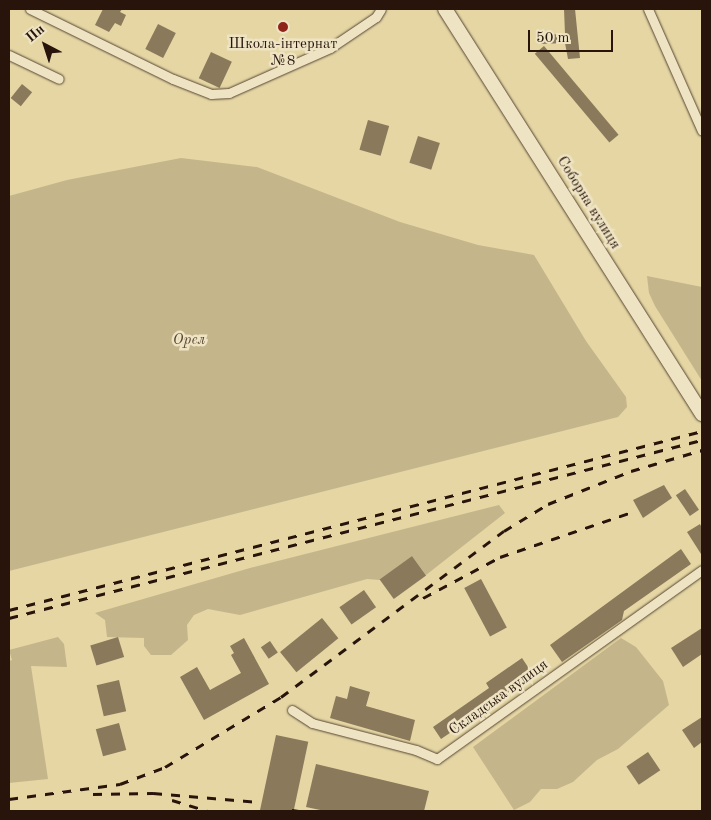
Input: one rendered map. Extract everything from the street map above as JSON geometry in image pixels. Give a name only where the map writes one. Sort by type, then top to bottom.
[{"type":"main road","name":"Соборна вулиця","points":[[445,9],[702,414]]},
{"type":"street","points":[[30,9],[173,79],[211,94],[228,93],[330,48],[376,17],[381,9]]},
{"type":"street","points":[[648,9],[702,131]]},
{"type":"street","points":[[9,55],[59,79]]},
{"type":"street","name":"Складська вулиця","points":[[292,710],[312,723],[416,750],[437,759],[702,570]]},
{"type":"green space","name":"Орел","points":[[181,158],[257,167],[400,222],[478,245],[534,255],[586,341],[626,397],[627,407],[618,417],[9,571],[9,196],[67,180]]},
{"type":"green space","points":[[647,276],[702,287],[702,381],[655,306],[649,293]]},
{"type":"green space","points":[[499,505],[505,513],[426,575],[412,556],[380,580],[367,579],[240,615],[208,609],[194,615],[187,625],[188,640],[171,655],[151,655],[144,646],[144,638],[107,637],[105,620],[95,613],[250,568]]},
{"type":"green space","points":[[58,637],[64,644],[67,667],[31,666],[48,779],[9,783],[9,661],[12,660],[9,650]]},
{"type":"green space","points":[[621,638],[636,647],[663,681],[669,705],[618,749],[597,760],[573,782],[557,789],[541,789],[530,802],[514,810],[473,747]]},
{"type":"building","points":[[103,9],[122,9],[120,12],[126,15],[121,26],[115,23],[109,32],[95,25]]},
{"type":"building","points":[[564,9],[575,9],[580,58],[568,59],[565,43],[540,44],[539,35],[565,34]]},
{"type":"building","points":[[158,24],[176,33],[163,58],[145,49]]},
{"type":"building","points":[[544,46],[619,135],[609,143],[535,54]]},
{"type":"building","points":[[211,52],[232,62],[220,88],[199,78]]},
{"type":"building","points":[[22,84],[32,92],[21,106],[11,98]]},
{"type":"building","points":[[368,120],[389,126],[381,156],[359,150]]},
{"type":"building","points":[[418,136],[440,143],[431,170],[409,163]]},
{"type":"building","points":[[664,485],[672,498],[643,518],[633,500]]},
{"type":"building","points":[[685,489],[699,510],[690,516],[676,495]]},
{"type":"building","points":[[700,524],[702,528],[701,554],[687,532]]},
{"type":"building","points":[[681,549],[691,564],[624,611],[622,620],[562,662],[550,645]]},
{"type":"building","points":[[412,556],[426,575],[394,599],[380,580]]},
{"type":"building","points":[[481,579],[507,628],[490,636],[464,588]]},
{"type":"building","points":[[364,590],[376,607],[351,624],[339,607]]},
{"type":"building","points":[[322,618],[338,638],[296,672],[280,652]]},
{"type":"building","points":[[702,628],[702,654],[683,667],[671,648]]},
{"type":"building","points":[[118,637],[124,657],[96,666],[90,645]]},
{"type":"building","points":[[244,638],[269,684],[204,720],[180,677],[197,667],[210,690],[241,673],[231,655],[234,653],[230,646]]},
{"type":"building","points":[[270,641],[278,653],[269,659],[261,647]]},
{"type":"building","points":[[522,658],[534,676],[441,739],[433,727],[489,688],[486,683]]},
{"type":"building","points":[[119,680],[126,711],[104,716],[97,685]]},
{"type":"building","points":[[350,686],[370,692],[366,706],[415,720],[410,741],[330,718],[336,696],[347,699]]},
{"type":"building","points":[[702,717],[702,742],[694,748],[682,730]]},
{"type":"building","points":[[119,723],[126,750],[103,756],[96,729]]},
{"type":"building","points":[[276,735],[308,742],[294,811],[260,811]]},
{"type":"building","points":[[648,752],[660,770],[639,785],[626,767]]},
{"type":"building","points":[[316,764],[429,791],[424,811],[325,811],[306,807]]},
{"type":"railway","points":[[9,610],[702,431]]},
{"type":"railway","points":[[9,618],[702,440]]},
{"type":"railway","points":[[9,799],[120,784],[165,767],[281,697],[504,531],[548,504],[631,471],[702,450]]},
{"type":"railway","points":[[423,598],[500,557],[635,511]]},
{"type":"railway","points":[[93,794],[153,793],[259,802]]},
{"type":"railway","points":[[172,800],[208,811]]},
{"type":"railway","points":[[292,810],[299,811]]},
{"type":"place","name":"Школа-інтернат №8","points":[[283,27]]}]
